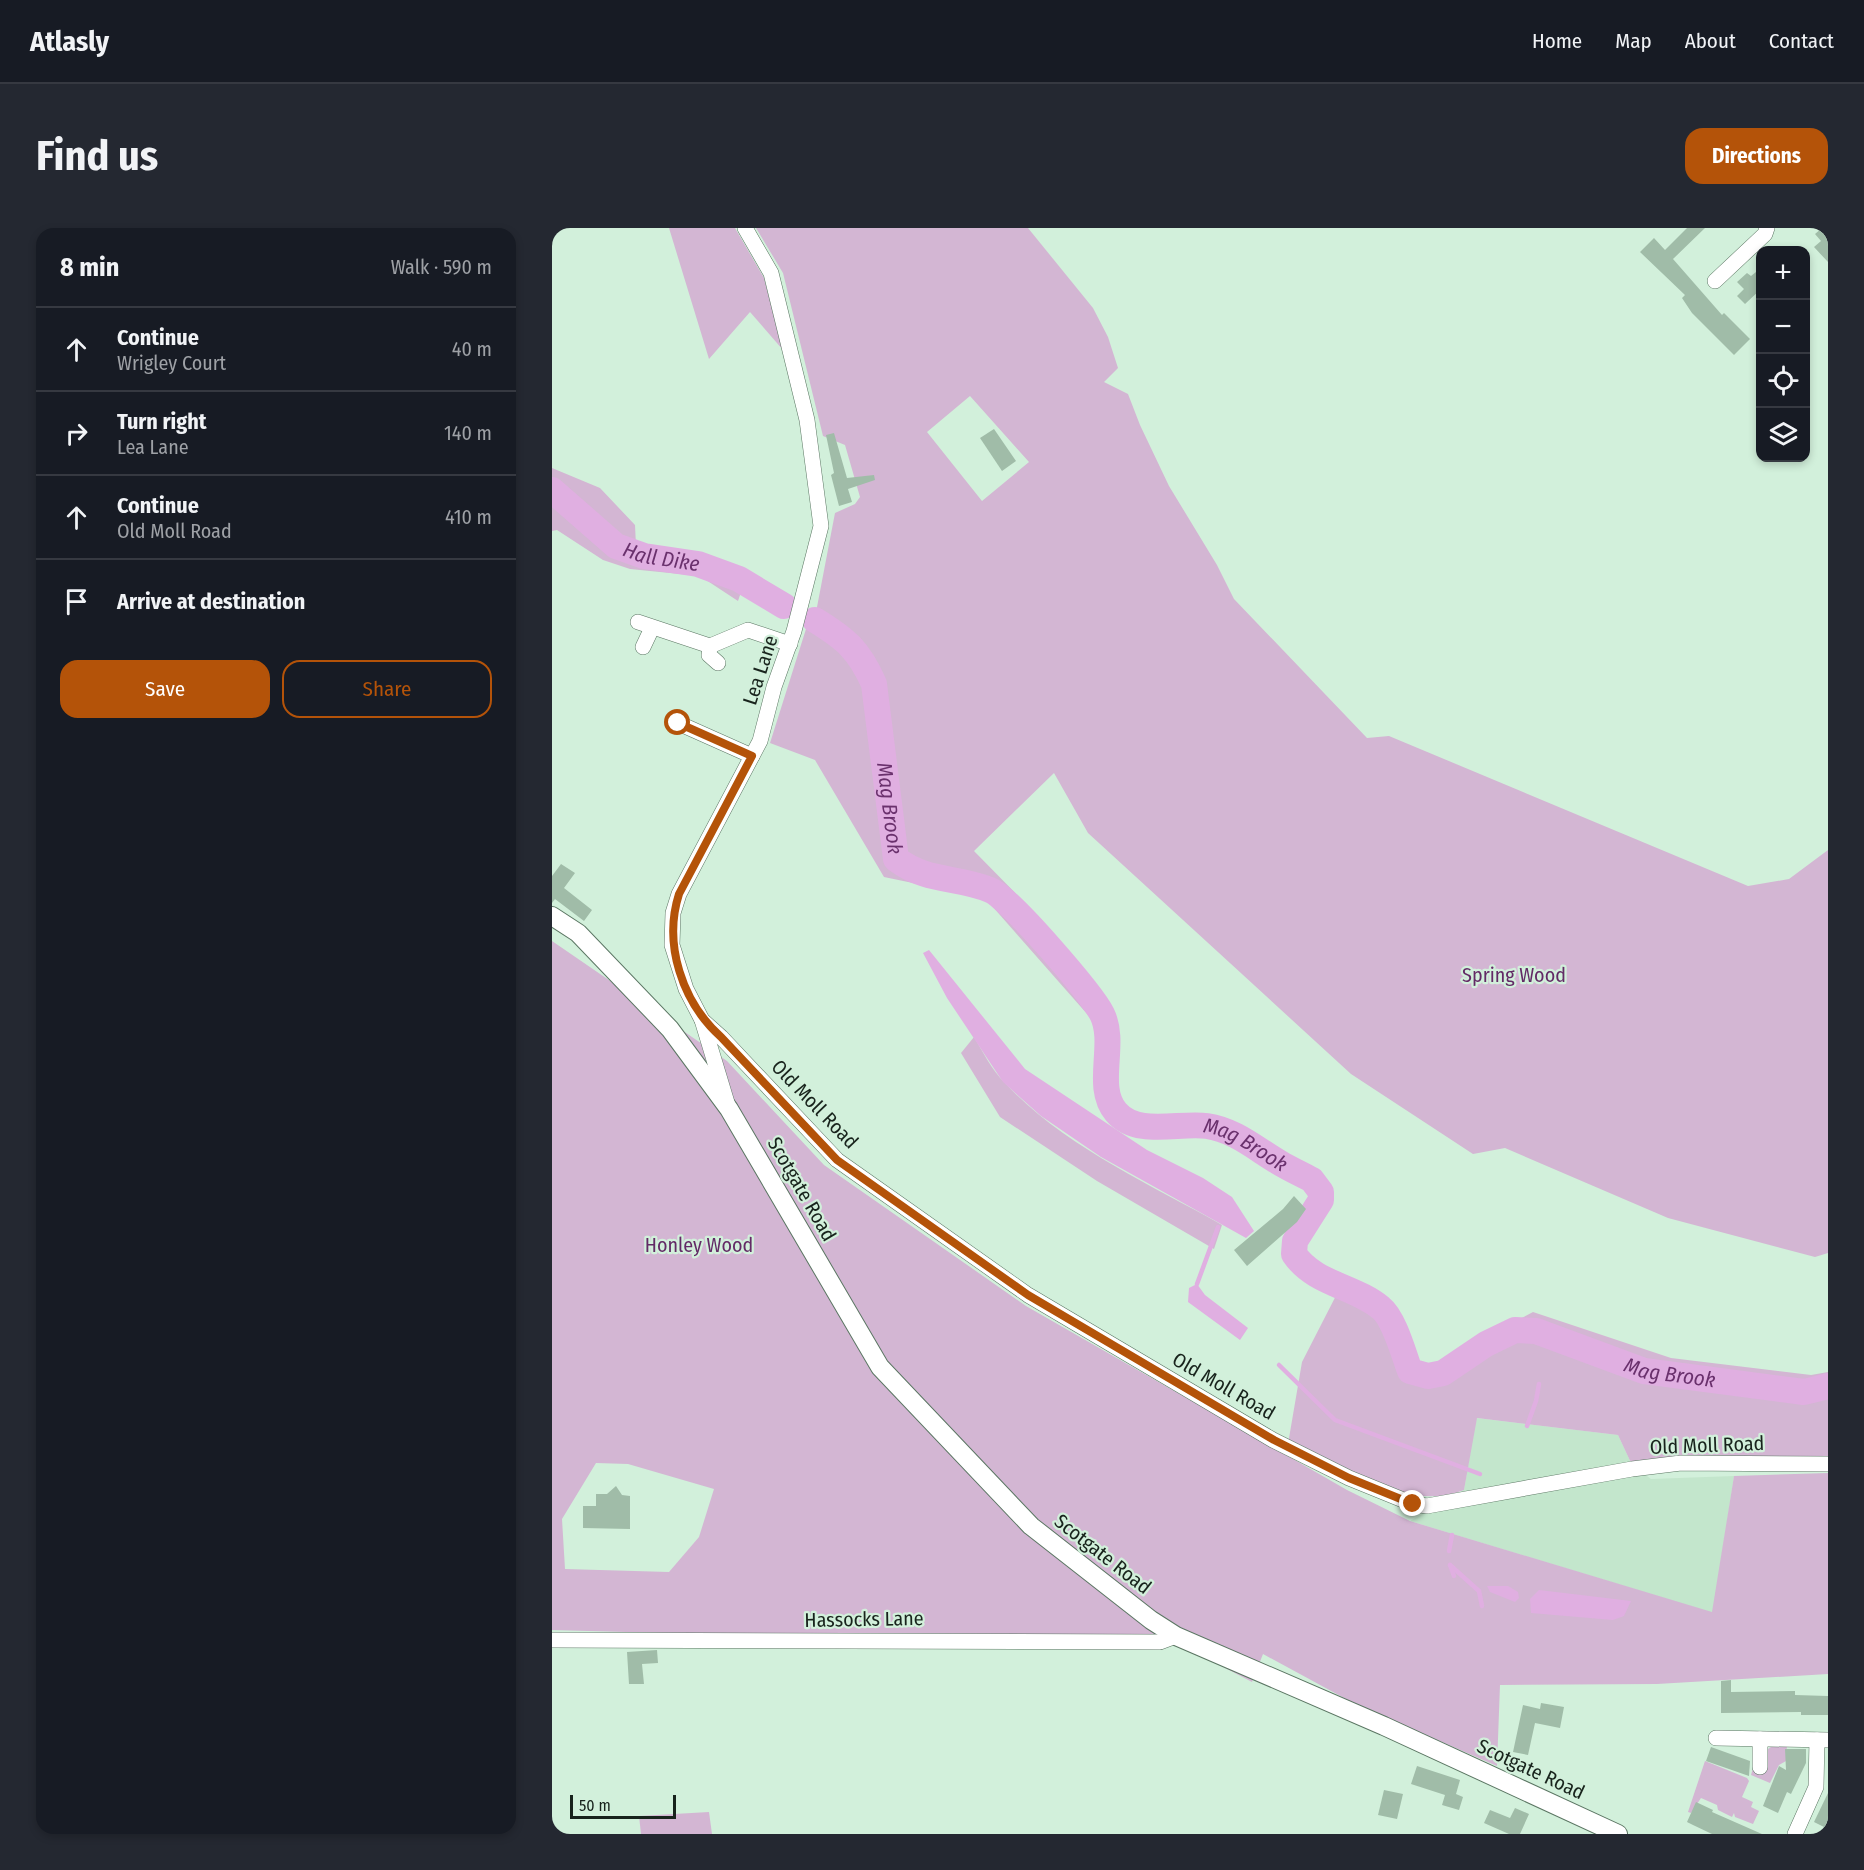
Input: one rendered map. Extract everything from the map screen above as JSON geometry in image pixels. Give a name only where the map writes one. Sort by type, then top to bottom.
[{"type":"street","name":"Lea Lane","points":[[729,1109],[702,1020],[686,989],[672,945],[673,913],[679,894],[760,741],[774,687],[790,644],[821,526],[807,420],[771,273],[745,228]]},
{"type":"street","points":[[1715,281],[1765,234],[1767,228]]},
{"type":"street","points":[[643,647],[645,625],[710,646],[748,630],[790,644]]},
{"type":"street","points":[[710,646],[709,655],[718,663]]},
{"type":"street","points":[[678,723],[752,756]]},
{"type":"street","name":"Scotgate Road","points":[[552,916],[578,933],[670,1029],[729,1109],[880,1367],[1031,1527],[1151,1620],[1176,1636],[1384,1726],[1618,1834]]},
{"type":"street","name":"Old Moll Road","points":[[702,1020],[721,1037],[837,1160],[1028,1295],[1274,1440],[1349,1478],[1413,1504],[1427,1506],[1632,1469],[1681,1463],[1828,1464]]},
{"type":"street","name":"Hassocks Lane","points":[[552,1640],[913,1639],[1160,1642],[1176,1636]]},
{"type":"street","points":[[1716,1738],[1822,1740],[1816,1787],[1800,1832]]},
{"type":"street","points":[[1760,1739],[1760,1767]]},
{"type":"shaded area","points":[[929,950],[1025,1069],[1147,1150],[1203,1178],[1232,1197],[1254,1231],[1246,1238],[1101,1157],[1041,1116],[1003,1082],[947,998],[923,953]]},
{"type":"shaded area","points":[[1197,1284],[1205,1295],[1248,1328],[1240,1340],[1188,1302],[1189,1288]]},
{"type":"shaded area","points":[[1476,1418],[1618,1435],[1632,1465],[1651,1479],[1734,1476],[1713,1613],[1410,1521],[1464,1490]]},
{"type":"shaded area","points":[[1487,1586],[1508,1586],[1518,1592],[1519,1598],[1515,1602],[1490,1592]]},
{"type":"shaded area","points":[[1539,1590],[1631,1601],[1624,1616],[1613,1620],[1531,1613],[1530,1599]]},
{"type":"green space","points":[[669,228],[735,228],[764,278],[783,350],[750,312],[709,359]]},
{"type":"green space","name":"Spring Wood","points":[[756,228],[1028,228],[1093,308],[1108,337],[1118,368],[1104,382],[1128,394],[1169,486],[1217,565],[1234,599],[1367,738],[1389,736],[1748,886],[1789,879],[1828,850],[1828,1253],[1815,1257],[1668,1218],[1505,1148],[1473,1154],[1351,1074],[1088,833],[1054,773],[974,851],[1035,913],[1116,1018],[1103,1032],[985,898],[884,877],[815,760],[770,743],[806,629],[817,607],[835,513],[855,504],[860,497],[845,445],[823,436],[783,273]],"holes":[[[970,396],[1029,462],[982,501],[927,432]]]},
{"type":"green space","points":[[552,468],[600,488],[635,525],[636,546],[704,558],[747,574],[738,601],[700,576],[630,569],[603,560],[557,530],[552,531]]},
{"type":"green space","name":"Honley Wood","points":[[552,941],[727,1061],[824,1165],[1026,1306],[1347,1490],[1410,1521],[1712,1612],[1734,1476],[1828,1473],[1828,1674],[1657,1684],[1500,1685],[1497,1766],[1357,1705],[1263,1654],[1252,1682],[1189,1649],[1137,1634],[814,1637],[552,1630]],"holes":[[[596,1463],[628,1464],[714,1489],[699,1537],[669,1572],[565,1569],[562,1519]]]},
{"type":"green space","points":[[974,1037],[1000,1077],[1027,1105],[1053,1125],[1107,1162],[1222,1225],[1214,1249],[1097,1181],[1000,1117],[961,1053]]},
{"type":"green space","points":[[1344,1280],[1384,1302],[1395,1317],[1416,1367],[1425,1370],[1533,1312],[1671,1358],[1811,1375],[1828,1372],[1828,1456],[1669,1460],[1632,1465],[1618,1435],[1477,1418],[1464,1490],[1443,1496],[1420,1496],[1397,1492],[1374,1484],[1288,1444],[1302,1362]]},
{"type":"green space","points":[[1774,1745],[1787,1745],[1786,1761],[1779,1765],[1770,1783],[1751,1775],[1753,1768],[1768,1768],[1768,1749]]},
{"type":"green space","points":[[1705,1761],[1747,1778],[1749,1781],[1742,1797],[1753,1802],[1751,1807],[1759,1811],[1753,1824],[1735,1817],[1734,1813],[1732,1817],[1718,1810],[1717,1805],[1701,1798],[1691,1813],[1688,1812]]},
{"type":"green space","points":[[709,1812],[712,1834],[641,1834],[639,1816]]},
{"type":"building","points":[[1687,228],[1705,228],[1673,259],[1722,315],[1724,313],[1750,339],[1734,355],[1692,313],[1682,298],[1685,295],[1640,252],[1654,238],[1665,250]]},
{"type":"building","points":[[1822,228],[1828,228],[1828,262],[1814,247],[1821,241],[1815,234]]},
{"type":"building","points":[[1756,272],[1756,294],[1745,304],[1737,296],[1744,289],[1737,282],[1747,273],[1751,276]]},
{"type":"building","points":[[994,429],[1016,461],[1002,471],[980,438]]},
{"type":"building","points":[[834,433],[847,478],[874,475],[875,480],[848,489],[852,502],[839,506],[831,475],[834,473],[826,435]]},
{"type":"building","points":[[561,864],[575,873],[564,888],[592,910],[584,921],[555,899],[552,903],[552,876]]},
{"type":"building","points":[[1294,1196],[1306,1209],[1297,1222],[1247,1266],[1234,1250],[1283,1209]]},
{"type":"building","points":[[616,1486],[622,1495],[630,1496],[630,1529],[583,1528],[583,1506],[596,1506],[596,1494],[607,1494]]},
{"type":"building","points":[[657,1650],[658,1663],[642,1664],[644,1684],[629,1684],[627,1652]]},
{"type":"building","points":[[1731,1680],[1731,1692],[1795,1691],[1795,1695],[1828,1696],[1828,1715],[1801,1715],[1801,1712],[1721,1713],[1721,1681]]},
{"type":"building","points":[[1541,1703],[1564,1707],[1560,1728],[1535,1723],[1528,1755],[1513,1752],[1523,1705],[1540,1709]]},
{"type":"building","points":[[1711,1747],[1750,1761],[1749,1776],[1706,1761]]},
{"type":"building","points":[[1785,1749],[1806,1749],[1806,1763],[1791,1794],[1787,1792],[1778,1813],[1763,1806],[1779,1766],[1786,1770]]},
{"type":"building","points":[[1417,1766],[1460,1780],[1456,1794],[1463,1797],[1459,1810],[1442,1805],[1445,1795],[1411,1784]]},
{"type":"building","points":[[1384,1790],[1403,1794],[1397,1819],[1378,1815]]},
{"type":"building","points":[[1828,1793],[1828,1829],[1814,1822]]},
{"type":"building","points":[[1696,1802],[1713,1810],[1712,1812],[1762,1834],[1712,1834],[1693,1825],[1687,1822]]},
{"type":"building","points":[[1515,1808],[1529,1814],[1520,1834],[1509,1834],[1484,1823],[1490,1810],[1510,1818]]},
{"type":"waterway","name":"Hall Dike","points":[[552,490],[616,546],[644,556],[698,564],[739,579],[784,606]]},
{"type":"waterway","name":"Mag Brook","points":[[815,620],[851,646],[863,662],[874,684],[896,859],[908,867],[931,876],[990,890],[1014,910],[1049,947],[1083,987],[1102,1014],[1107,1038],[1107,1090],[1110,1102],[1125,1120],[1147,1126],[1196,1125],[1217,1128],[1236,1136],[1312,1180],[1321,1192],[1321,1200],[1295,1241],[1294,1254],[1312,1272],[1359,1294],[1386,1313],[1410,1371],[1428,1376],[1443,1373],[1486,1344],[1515,1330],[1536,1331],[1644,1371],[1804,1392],[1828,1386]]},
{"type":"waterway","points":[[1197,1284],[1218,1227]]},
{"type":"waterway","points":[[1279,1365],[1335,1420],[1480,1474]]},
{"type":"waterway","points":[[1527,1426],[1539,1384]]},
{"type":"waterway","points":[[1449,1551],[1452,1535]]},
{"type":"waterway","points":[[1450,1565],[1479,1591],[1482,1606]]},
{"type":"waterway","points":[[1450,1565],[1454,1576]]},
{"type":"route","points":[[678,723],[752,756],[679,894],[673,913],[672,945],[686,989],[702,1020],[721,1037],[837,1160],[1028,1295],[1274,1440],[1349,1478],[1413,1504]]}]
